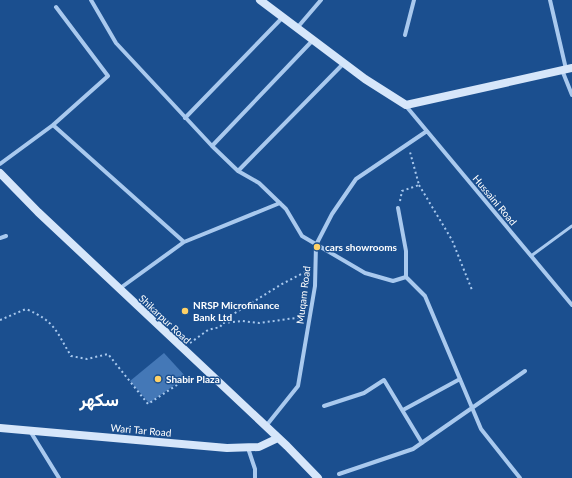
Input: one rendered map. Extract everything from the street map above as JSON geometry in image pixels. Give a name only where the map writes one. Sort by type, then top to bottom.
[{"type":"street","points":[[91,0],[116,43],[212,146],[238,171],[259,183],[286,209],[302,236],[365,273],[393,281],[406,277]]},
{"type":"street","points":[[260,0],[344,63],[406,106],[566,69]]},
{"type":"street","points":[[297,28],[321,0]]},
{"type":"street","points":[[405,35],[414,0]]},
{"type":"street","points":[[550,0],[572,95]]},
{"type":"street","points":[[0,164],[53,125],[108,76],[56,7]]},
{"type":"street","points":[[185,118],[283,17]]},
{"type":"street","points":[[212,146],[313,40]]},
{"type":"street","points":[[238,171],[344,63]]},
{"type":"street","name":"Hussaini Road","points":[[406,106],[572,305]]},
{"type":"street","points":[[53,125],[184,242]]},
{"type":"street","name":"Muqam Road","points":[[266,426],[298,386],[315,286],[316,245],[332,214],[356,179],[427,131]]},
{"type":"street","name":"Shikarpur Road","points":[[0,173],[38,212],[266,426],[318,478]]},
{"type":"street","points":[[119,289],[184,242],[280,203]]},
{"type":"street","points":[[398,208],[406,252],[406,277],[425,296],[481,428],[520,478]]},
{"type":"street","points":[[0,238],[6,236]]},
{"type":"street","points":[[339,474],[413,449],[525,371]]},
{"type":"street","points":[[402,410],[460,378]]},
{"type":"street","points":[[324,406],[364,393],[384,380],[422,442]]},
{"type":"street","name":"Wari Tar Road","points":[[0,428],[227,448],[259,447],[278,438]]},
{"type":"street","points":[[29,430],[59,478]]},
{"type":"street","points":[[248,448],[255,469],[255,478]]},
{"type":"lane","points":[[531,256],[572,226]]},
{"type":"path","points":[[408,144],[419,185],[452,240],[472,290]]},
{"type":"path","points":[[398,208],[402,191],[419,185]]},
{"type":"path","points":[[183,349],[208,330],[220,327],[227,318],[282,284],[315,267]]},
{"type":"path","points":[[0,320],[26,309],[39,314],[51,322],[71,356],[87,359],[108,354],[148,404],[192,375]]},
{"type":"path","points":[[223,323],[259,323],[310,317]]},
{"type":"building","name":"Shabir Plaza","points":[[164,353],[186,377],[149,403],[130,381]]},
{"type":"place","name":"cars showrooms","points":[[317,247]]},
{"type":"place","name":"NRSP Microfinance Bank Ltd","points":[[185,311]]},
{"type":"place","name":"Shabir Plaza","points":[[158,379]]},
{"type":"district","name":"سکھر","points":[[99,399]]}]
